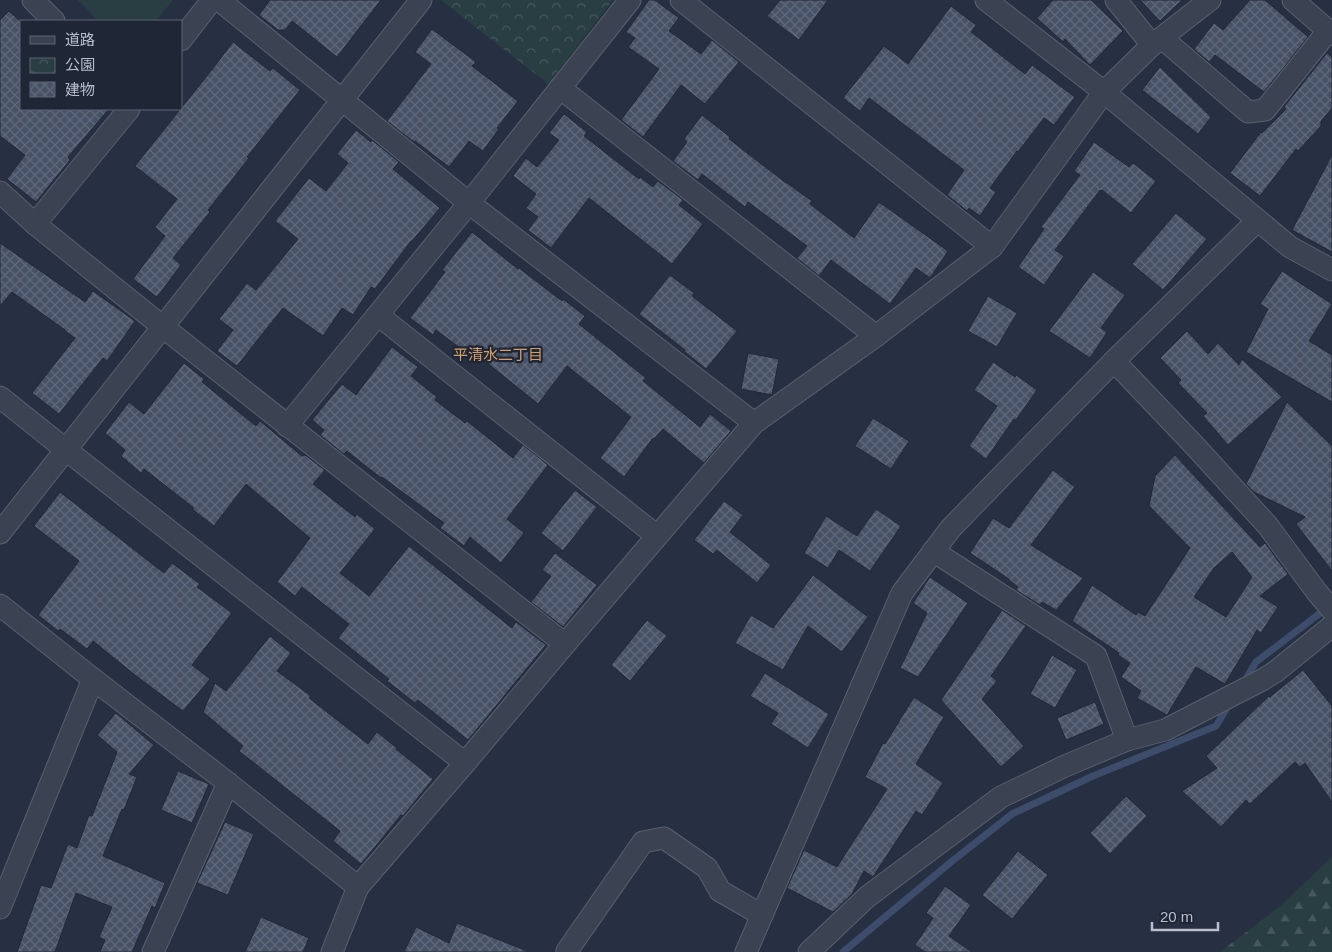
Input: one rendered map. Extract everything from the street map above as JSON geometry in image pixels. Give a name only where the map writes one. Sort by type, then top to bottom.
[{"type":"street","points":[[33,0],[53,20]]},
{"type":"street","points":[[182,39],[212,0]]},
{"type":"street","points":[[219,0],[469,203],[754,423]]},
{"type":"street","points":[[0,533],[421,0]]},
{"type":"street","points":[[287,426],[469,203],[630,0]]},
{"type":"street","points":[[681,0],[992,247]]},
{"type":"street","points":[[986,0],[1104,92],[1290,247],[1332,270]]},
{"type":"street","points":[[1116,0],[1157,42],[1248,112],[1265,110],[1330,32],[1293,0]]},
{"type":"street","points":[[332,952],[358,887],[754,423],[876,336],[992,247],[1104,92],[1157,42],[1210,0]]},
{"type":"street","points":[[560,88],[876,336]]},
{"type":"street","points":[[35,224],[128,110]]},
{"type":"street","points":[[0,192],[35,224],[163,327],[564,644]]},
{"type":"street","points":[[746,952],[902,593],[951,528],[1114,361],[1258,221]]},
{"type":"street","points":[[378,315],[657,536]]},
{"type":"street","points":[[1114,361],[1268,526],[1332,610]]},
{"type":"street","points":[[0,396],[65,450],[465,763]]},
{"type":"street","points":[[933,551],[1096,656],[1127,740]]},
{"type":"street","points":[[0,604],[358,887]]},
{"type":"street","points":[[809,952],[867,897],[1001,797],[1065,766],[1127,740],[1166,730],[1275,672],[1332,626]]},
{"type":"street","points":[[0,908],[93,679]]},
{"type":"street","points":[[153,952],[228,783]]},
{"type":"street","points":[[567,951],[643,842],[664,838],[707,868],[720,891],[762,915]]},
{"type":"green space","points":[[78,0],[173,0],[157,20],[97,20]]},
{"type":"green space","points":[[441,0],[613,0],[548,84]]},
{"type":"green space","points":[[1332,857],[1332,952],[1220,952],[1278,908]]},
{"type":"building","points":[[270,0],[381,0],[337,57],[292,21],[285,30],[278,30],[259,15]]},
{"type":"building","points":[[649,0],[655,0],[679,18],[669,31],[701,54],[712,40],[739,62],[705,104],[681,85],[643,137],[621,120],[659,69],[628,47],[635,38],[626,32]]},
{"type":"building","points":[[780,0],[828,0],[799,40],[767,16]]},
{"type":"building","points":[[1053,0],[1091,0],[1123,31],[1090,65],[1065,39],[1063,42],[1037,18]]},
{"type":"building","points":[[1140,0],[1182,0],[1160,21]]},
{"type":"building","points":[[1250,0],[1265,0],[1308,37],[1264,92],[1215,55],[1209,62],[1194,49],[1214,23],[1223,30]]},
{"type":"building","points":[[951,6],[976,25],[971,32],[1025,74],[1032,65],[1075,97],[1054,125],[1044,118],[1017,151],[990,188],[996,192],[980,216],[969,208],[967,211],[947,195],[964,170],[869,98],[860,111],[843,98],[884,46],[908,64]]},
{"type":"building","points":[[9,11],[20,21],[20,110],[108,110],[68,157],[70,160],[36,202],[7,179],[25,155],[0,136],[0,20]]},
{"type":"building","points":[[432,29],[476,62],[472,66],[518,101],[497,128],[499,129],[483,151],[469,141],[449,167],[387,121],[431,64],[415,52]]},
{"type":"building","points":[[233,42],[270,71],[273,68],[300,90],[247,157],[249,158],[208,210],[210,212],[173,258],[181,265],[157,297],[133,279],[165,236],[155,227],[177,199],[135,166],[180,110],[182,110],[182,107]]},
{"type":"building","points":[[1327,53],[1332,57],[1332,108],[1321,121],[1321,126],[1298,151],[1296,149],[1260,196],[1230,173],[1261,132],[1286,109],[1284,107]]},
{"type":"building","points":[[1160,67],[1211,117],[1198,134],[1142,90]]},
{"type":"building","points":[[564,114],[587,132],[584,136],[639,179],[640,177],[653,187],[658,181],[683,200],[679,205],[703,224],[672,264],[589,198],[551,248],[528,230],[538,217],[526,208],[536,194],[513,176],[526,158],[537,167],[559,140],[549,133]]},
{"type":"building","points":[[702,115],[730,137],[729,139],[812,201],[810,204],[854,238],[879,202],[948,251],[930,278],[916,268],[890,304],[831,260],[819,276],[797,258],[807,246],[748,202],[745,207],[702,174],[698,180],[673,161],[687,142],[684,139]]},
{"type":"building","points":[[356,130],[371,142],[372,140],[399,162],[393,169],[440,208],[411,241],[375,289],[371,287],[353,315],[342,308],[323,336],[283,308],[237,366],[217,351],[233,330],[219,319],[247,283],[256,290],[298,239],[275,221],[309,178],[326,191],[348,163],[337,154]]},
{"type":"building","points":[[1094,142],[1129,167],[1133,163],[1156,181],[1131,213],[1100,190],[1055,250],[1064,256],[1044,285],[1018,267],[1044,229],[1041,227],[1080,175],[1074,171]]},
{"type":"building","points":[[1332,155],[1332,252],[1292,230]]},
{"type":"building","points":[[1176,213],[1207,239],[1163,290],[1132,264]]},
{"type":"building","points":[[472,232],[518,269],[585,316],[579,324],[646,378],[643,381],[700,427],[710,414],[731,431],[704,463],[663,429],[653,438],[624,477],[600,458],[631,417],[567,366],[538,404],[475,353],[472,357],[436,330],[433,335],[410,318],[445,272],[442,270]]},
{"type":"building","points":[[0,243],[85,302],[93,291],[135,321],[107,361],[103,358],[59,414],[32,393],[75,338],[12,292],[0,306]]},
{"type":"building","points":[[1282,271],[1332,304],[1309,341],[1332,355],[1332,402],[1246,352],[1268,309],[1260,304]]},
{"type":"building","points":[[1093,272],[1125,295],[1101,328],[1107,332],[1090,358],[1049,331]]},
{"type":"building","points":[[670,275],[694,293],[692,296],[737,331],[706,369],[639,314]]},
{"type":"building","points":[[988,296],[1017,313],[997,347],[968,331]]},
{"type":"building","points":[[1187,331],[1208,354],[1218,343],[1239,365],[1242,359],[1282,397],[1228,445],[1203,416],[1207,413],[1178,383],[1181,380],[1160,358]]},
{"type":"building","points":[[392,347],[418,367],[411,376],[437,397],[435,400],[465,423],[467,421],[513,458],[523,445],[548,465],[507,519],[524,533],[501,563],[470,537],[464,546],[440,528],[444,523],[347,451],[344,454],[320,435],[324,430],[312,420],[342,384],[356,395]]},
{"type":"building","points":[[748,353],[779,359],[772,395],[741,389]]},
{"type":"building","points":[[993,362],[1037,390],[986,459],[969,446],[997,406],[974,390]]},
{"type":"building","points":[[184,363],[204,379],[202,382],[256,426],[260,421],[302,456],[305,455],[325,470],[313,484],[355,517],[357,514],[375,529],[340,573],[369,596],[409,546],[512,628],[516,622],[546,645],[468,740],[418,700],[415,703],[387,681],[389,679],[338,638],[349,624],[302,587],[295,596],[277,582],[310,538],[246,484],[214,526],[144,469],[141,473],[121,456],[125,450],[105,433],[129,402],[144,414]]},
{"type":"building","points":[[1287,402],[1332,446],[1332,571],[1296,524],[1305,517],[1254,492],[1246,484]]},
{"type":"building","points":[[873,418],[909,441],[891,469],[855,446]]},
{"type":"building","points":[[1175,455],[1260,547],[1265,543],[1288,574],[1260,596],[1278,607],[1261,633],[1257,630],[1225,684],[1196,667],[1167,715],[1137,698],[1141,691],[1121,677],[1130,663],[1118,655],[1119,653],[1072,621],[1092,585],[1136,615],[1138,612],[1145,616],[1190,548],[1149,506],[1155,476]],"holes":[[[1232,552],[1252,577],[1226,617],[1194,597],[1214,568]]]},
{"type":"building","points":[[1053,470],[1075,487],[1031,545],[1083,578],[1056,610],[1042,602],[1040,605],[1016,590],[1018,587],[1009,579],[970,553],[993,518],[1009,528]]},
{"type":"building","points":[[575,490],[597,507],[563,551],[541,533]]},
{"type":"building","points":[[60,492],[164,573],[172,563],[200,584],[197,587],[232,613],[192,665],[210,679],[183,711],[93,641],[87,649],[60,629],[58,631],[38,615],[79,561],[34,526]]},
{"type":"building","points":[[724,501],[743,515],[730,532],[771,565],[757,583],[717,550],[713,554],[694,540]]},
{"type":"building","points":[[876,509],[901,526],[870,571],[839,550],[828,568],[804,553],[826,516],[857,536]]},
{"type":"building","points":[[555,553],[597,585],[563,627],[531,602],[551,576],[542,570]]},
{"type":"building","points":[[813,575],[868,617],[842,652],[808,626],[783,670],[735,643],[751,615],[773,628]]},
{"type":"building","points":[[930,577],[968,603],[918,677],[900,668],[927,613],[913,603]]},
{"type":"building","points":[[1002,610],[1026,626],[991,676],[997,681],[982,699],[1024,746],[1001,767],[941,700]]},
{"type":"building","points":[[647,620],[667,636],[630,681],[611,665]]},
{"type":"building","points":[[270,636],[291,653],[277,671],[311,696],[309,698],[368,744],[377,732],[433,779],[361,864],[333,841],[340,831],[239,751],[243,746],[203,712],[215,683],[226,691]]},
{"type":"building","points":[[1052,655],[1077,670],[1055,708],[1030,694]]},
{"type":"building","points":[[1303,670],[1332,706],[1332,802],[1305,763],[1300,767],[1295,762],[1250,804],[1246,800],[1221,827],[1182,791],[1217,768],[1206,756],[1269,696]]},
{"type":"building","points":[[765,673],[829,714],[808,748],[771,724],[778,713],[750,696]]},
{"type":"building","points":[[914,697],[944,717],[916,764],[943,783],[922,815],[916,811],[873,877],[864,871],[852,894],[833,912],[787,888],[804,850],[837,867],[887,789],[865,777],[883,743],[885,744]]},
{"type":"building","points":[[1095,702],[1104,724],[1066,740],[1057,718]]},
{"type":"building","points":[[116,713],[154,745],[129,774],[137,777],[103,856],[165,883],[155,908],[152,906],[132,952],[100,952],[105,940],[99,937],[112,907],[76,893],[55,952],[17,952],[41,885],[51,888],[68,844],[77,848],[89,815],[92,816],[117,752],[97,735]]},
{"type":"building","points":[[178,771],[209,784],[192,823],[161,810]]},
{"type":"building","points":[[1126,796],[1147,816],[1110,854],[1090,833]]},
{"type":"building","points":[[225,822],[254,834],[228,895],[197,883]]},
{"type":"building","points":[[1018,851],[1048,875],[1012,919],[982,895]]},
{"type":"building","points":[[945,886],[971,905],[949,936],[972,952],[925,952],[915,945],[933,918],[926,913]]},
{"type":"building","points":[[261,917],[309,938],[303,952],[245,952]]},
{"type":"building","points":[[457,923],[527,952],[404,952],[416,927],[449,943]]},
{"type":"waterway","points":[[1244,682],[1256,662],[1327,608]]},
{"type":"waterway","points":[[843,952],[1012,814],[1093,776],[1216,726],[1230,703]]},
{"type":"district","name":"平清水二丁目","points":[[498,354]]}]
